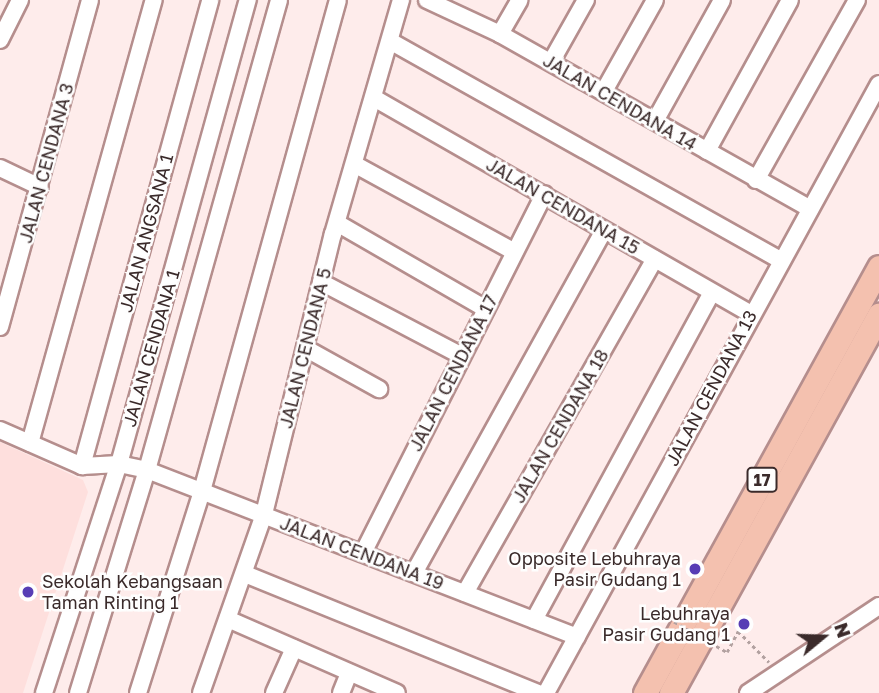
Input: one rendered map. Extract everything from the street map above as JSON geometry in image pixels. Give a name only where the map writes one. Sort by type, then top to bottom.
[{"type":"highway","name":"17","points":[[645,693],[879,267]]},
{"type":"highway","name":"17","points":[[671,693],[879,314]]},
{"type":"street","points":[[0,40],[20,0]]},
{"type":"street","name":"JALAN CENDANA 3","points":[[0,327],[4,299],[40,187],[90,0]]},
{"type":"street","points":[[30,443],[154,0]]},
{"type":"street","name":"JALAN ANGSANA 1","points":[[82,466],[210,0]]},
{"type":"street","name":"JALAN CENDANA 1","points":[[44,693],[119,464],[248,0]]},
{"type":"street","name":"JALAN CENDANA 1","points":[[78,693],[147,470],[279,0]]},
{"type":"street","points":[[138,693],[202,491],[338,0]]},
{"type":"street","name":"JALAN CENDANA 5","points":[[201,693],[230,620],[264,514],[321,282],[401,0]]},
{"type":"street","name":"JALAN CENDANA 14","points":[[428,0],[500,34],[810,209]]},
{"type":"street","points":[[500,34],[520,0]]},
{"type":"street","points":[[551,62],[586,0]]},
{"type":"street","points":[[604,91],[655,0]]},
{"type":"street","points":[[655,121],[722,0]]},
{"type":"street","points":[[707,151],[790,0]]},
{"type":"street","points":[[756,180],[857,0]]},
{"type":"street","points":[[390,41],[781,260]]},
{"type":"street","name":"JALAN CENDANA 13","points":[[546,693],[879,84]]},
{"type":"street","name":"JALAN CENDANA 15","points":[[374,99],[751,314]]},
{"type":"street","points":[[355,164],[514,252]]},
{"type":"street","points":[[0,168],[40,187]]},
{"type":"street","name":"JALAN CENDANA 17","points":[[363,553],[544,194]]},
{"type":"street","points":[[337,223],[486,309]]},
{"type":"street","points":[[415,573],[604,230]]},
{"type":"street","name":"JALAN CENDANA 18","points":[[465,593],[654,259]]},
{"type":"street","points":[[321,282],[462,356]]},
{"type":"street","points":[[534,620],[712,292]]},
{"type":"street","points":[[305,348],[379,389]]},
{"type":"street","points":[[0,430],[82,466]]},
{"type":"street","name":"JALAN CENDANA 19","points":[[82,466],[119,464],[147,470],[577,637]]},
{"type":"street","points":[[245,574],[538,693]]},
{"type":"street","points":[[748,693],[879,606]]},
{"type":"street","points":[[230,620],[397,693]]},
{"type":"street","points":[[274,693],[294,648]]},
{"type":"street","points":[[341,693],[349,673]]},
{"type":"path","points":[[668,618],[727,652],[738,631],[779,671]]},
{"type":"shaded area","name":"Sekolah Kebangsaan Taman Rinting 1","points":[[0,442],[83,480],[88,492],[23,693],[0,693]]},
{"type":"place","name":"Opposite Lebuhraya Pasir Gudang 1","points":[[695,569]]},
{"type":"place","name":"Sekolah Kebangsaan Taman Rinting 1","points":[[28,592]]},
{"type":"place","name":"Lebuhraya Pasir Gudang 1","points":[[744,624]]}]
